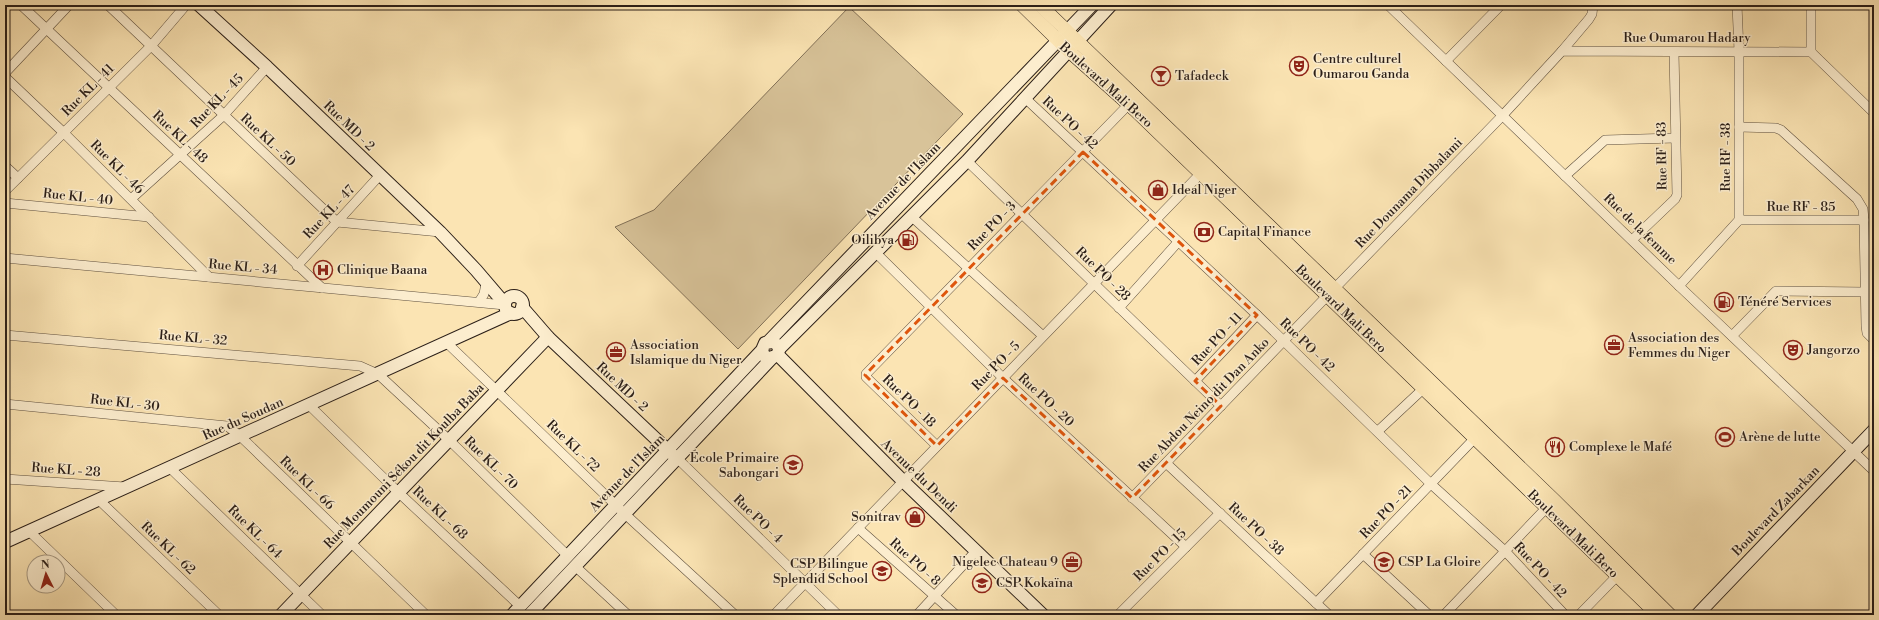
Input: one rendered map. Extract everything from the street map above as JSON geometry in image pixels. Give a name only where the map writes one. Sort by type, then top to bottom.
[{"type":"main road","name":"Boulevard Mali Bero","points":[[1022,5],[1069,51],[1132,101]]},
{"type":"main road","name":"Boulevard Mali Bero","points":[[1040,5],[1078,41],[1132,101],[1550,504],[1670,615]]},
{"type":"main road","name":"Boulevard Mali Bero","points":[[1331,292],[1423,389],[1474,439],[1550,504],[1617,576],[1658,615]]},
{"type":"street","name":"Rue KL - 48","points":[[21,5],[322,288]]},
{"type":"street","points":[[5,73],[69,5]]},
{"type":"street","name":"Rue KL - 50","points":[[108,5],[223,116],[337,222]]},
{"type":"street","name":"Rue KL - 41","points":[[5,191],[151,46],[186,5]]},
{"type":"street","points":[[190,5],[195,5]]},
{"type":"street","name":"Rue MD - 2","points":[[199,5],[268,67],[440,232],[511,307]]},
{"type":"street","name":"Avenue de l'Islam","points":[[530,615],[625,514],[673,454],[765,345],[1092,5]]},
{"type":"street","name":"Avenue de l'Islam","points":[[516,611],[616,504],[673,454],[776,354],[875,252],[967,161],[1111,5]]},
{"type":"street","name":"Rue de la femme","points":[[1388,5],[1679,286],[1874,471]]},
{"type":"street","points":[[1446,61],[1502,5]]},
{"type":"street","points":[[1503,115],[1562,52],[1589,19],[1592,14],[1593,5]]},
{"type":"street","name":"Rue RF - 38","points":[[1737,5],[1739,51],[1739,220]]},
{"type":"street","points":[[1811,5],[1811,52],[1874,114]]},
{"type":"street","name":"Rue Oumarou Hadary","points":[[1562,52],[1811,52]]},
{"type":"street","name":"Rue RF - 83","points":[[1632,240],[1675,199],[1677,195],[1674,52]]},
{"type":"street","name":"Rue KL - 45","points":[[131,199],[181,156],[223,116],[268,67]]},
{"type":"street","name":"Rue KL - 46","points":[[5,77],[149,216],[209,277]]},
{"type":"street","name":"Rue PO - 42","points":[[1025,98],[1257,315],[1431,484],[1505,552],[1565,615]]},
{"type":"street","name":"Rue PO - 3","points":[[866,374],[1132,101]]},
{"type":"street","name":"Rue Dounama Dibbalami","points":[[1331,292],[1503,115]]},
{"type":"street","points":[[1739,127],[1776,128],[1781,130],[1857,199],[1863,210],[1864,220],[1866,326],[1867,333],[1874,340]]},
{"type":"street","points":[[1565,176],[1605,140],[1675,138]]},
{"type":"street","name":"Rue PO - 28","points":[[967,161],[1221,406]]},
{"type":"street","points":[[5,166],[18,178]]},
{"type":"street","name":"Rue PO - 5","points":[[774,615],[1204,170]]},
{"type":"street","name":"Rue KL - 47","points":[[297,266],[380,175]]},
{"type":"street","name":"Rue KL - 40","points":[[5,203],[149,216]]},
{"type":"street","points":[[911,216],[1043,336]]},
{"type":"street","points":[[1679,286],[1739,220]]},
{"type":"street","name":"Rue RF - 85","points":[[1739,220],[1864,220]]},
{"type":"street","points":[[337,222],[440,232]]},
{"type":"street","points":[[1119,308],[1178,242]]},
{"type":"street","name":"Rue PO - 20","points":[[875,252],[1003,378],[1186,547]]},
{"type":"street","name":"Rue KL - 34","points":[[5,258],[480,302],[511,307]]},
{"type":"street","name":"Rue MD - 2","points":[[476,270],[486,283],[511,307],[548,337],[673,454]]},
{"type":"street","points":[[480,302],[484,294],[486,283]]},
{"type":"street","name":"Rue Abdou Neino dit Dan Anko","points":[[1132,498],[1331,292]]},
{"type":"street","points":[[1732,336],[1776,292],[1865,292]]},
{"type":"street","name":"Rue du Soudan","points":[[5,542],[239,435],[447,343],[493,321],[511,307]]},
{"type":"street","name":"Rue PO - 11","points":[[1195,381],[1257,315]]},
{"type":"street","name":"Rue KL - 32","points":[[5,335],[350,364],[360,366],[378,374]]},
{"type":"street","name":"Rue Moumouni Sékou dit Koulba Baba","points":[[280,615],[448,439],[548,337]]},
{"type":"street","name":"Rue KL - 72","points":[[447,343],[625,514],[735,615]]},
{"type":"street","name":"Avenue du Dendi","points":[[765,345],[766,357],[776,354],[903,481],[1043,615]]},
{"type":"street","name":"Rue KL - 70","points":[[378,374],[448,439],[567,555]]},
{"type":"street","name":"Rue PO - 18","points":[[866,374],[866,377],[937,446]]},
{"type":"street","points":[[1378,431],[1423,389]]},
{"type":"street","name":"Rue KL - 30","points":[[5,404],[227,426],[239,435]]},
{"type":"street","name":"Rue KL - 68","points":[[309,405],[516,611]]},
{"type":"street","name":"Boulevard Zabarkan","points":[[1696,614],[1874,430]]},
{"type":"street","name":"Rue KL - 66","points":[[239,435],[426,615]]},
{"type":"street","name":"Rue PO - 21","points":[[1316,603],[1474,439]]},
{"type":"street","name":"Rue PO - 4","points":[[673,454],[838,615]]},
{"type":"street","name":"Rue PO - 38","points":[[1166,463],[1329,615]]},
{"type":"street","name":"Rue KL - 64","points":[[169,467],[322,615]]},
{"type":"street","name":"Rue KL - 28","points":[[5,479],[126,487]]},
{"type":"street","name":"Rue KL - 62","points":[[99,500],[219,615]]},
{"type":"street","points":[[1444,615],[1550,504]]},
{"type":"street","name":"Rue PO - 15","points":[[1118,615],[1220,513]]},
{"type":"street","name":"Rue PO - 8","points":[[858,528],[956,615]]},
{"type":"street","points":[[29,531],[116,615]]},
{"type":"street","points":[[917,615],[976,551]]},
{"type":"street","points":[[1363,554],[1429,615]]},
{"type":"street","points":[[576,567],[628,615]]},
{"type":"street","points":[[1579,615],[1617,576]]},
{"type":"highlighted area","points":[[1083,152],[1257,315],[1195,381],[1221,406],[1132,498],[1003,378],[937,446],[865,375]]},
{"type":"shaded area","points":[[849,7],[963,114],[738,349],[615,227],[654,210]]},
{"type":"place","name":"Centre culturel Oumarou Ganda","points":[[1299,66]]},
{"type":"place","name":"Tafadeck","points":[[1161,76]]},
{"type":"place","name":"Ideal Niger","points":[[1158,190]]},
{"type":"place","name":"Capital Finance","points":[[1204,232]]},
{"type":"place","name":"Oilibya","points":[[908,240]]},
{"type":"place","name":"Clinique Baana","points":[[323,270]]},
{"type":"place","name":"Ténéré Services","points":[[1724,302]]},
{"type":"place","name":"Association des Femmes du Niger","points":[[1614,345]]},
{"type":"place","name":"Jangorzo","points":[[1793,350]]},
{"type":"place","name":"Association Islamique du Niger","points":[[616,352]]},
{"type":"place","name":"Arène de lutte","points":[[1725,437]]},
{"type":"place","name":"Complexe le Mafé","points":[[1555,447]]},
{"type":"place","name":"École Primaire Sabongari","points":[[793,465]]},
{"type":"place","name":"Sonitrav","points":[[915,517]]},
{"type":"place","name":"Nigelec Chateau 9","points":[[1072,562]]},
{"type":"place","name":"CSP La Gloire","points":[[1384,562]]},
{"type":"place","name":"CSP Bilingue Splendid School","points":[[882,571]]},
{"type":"place","name":"CSP Kokaïna","points":[[982,583]]}]
